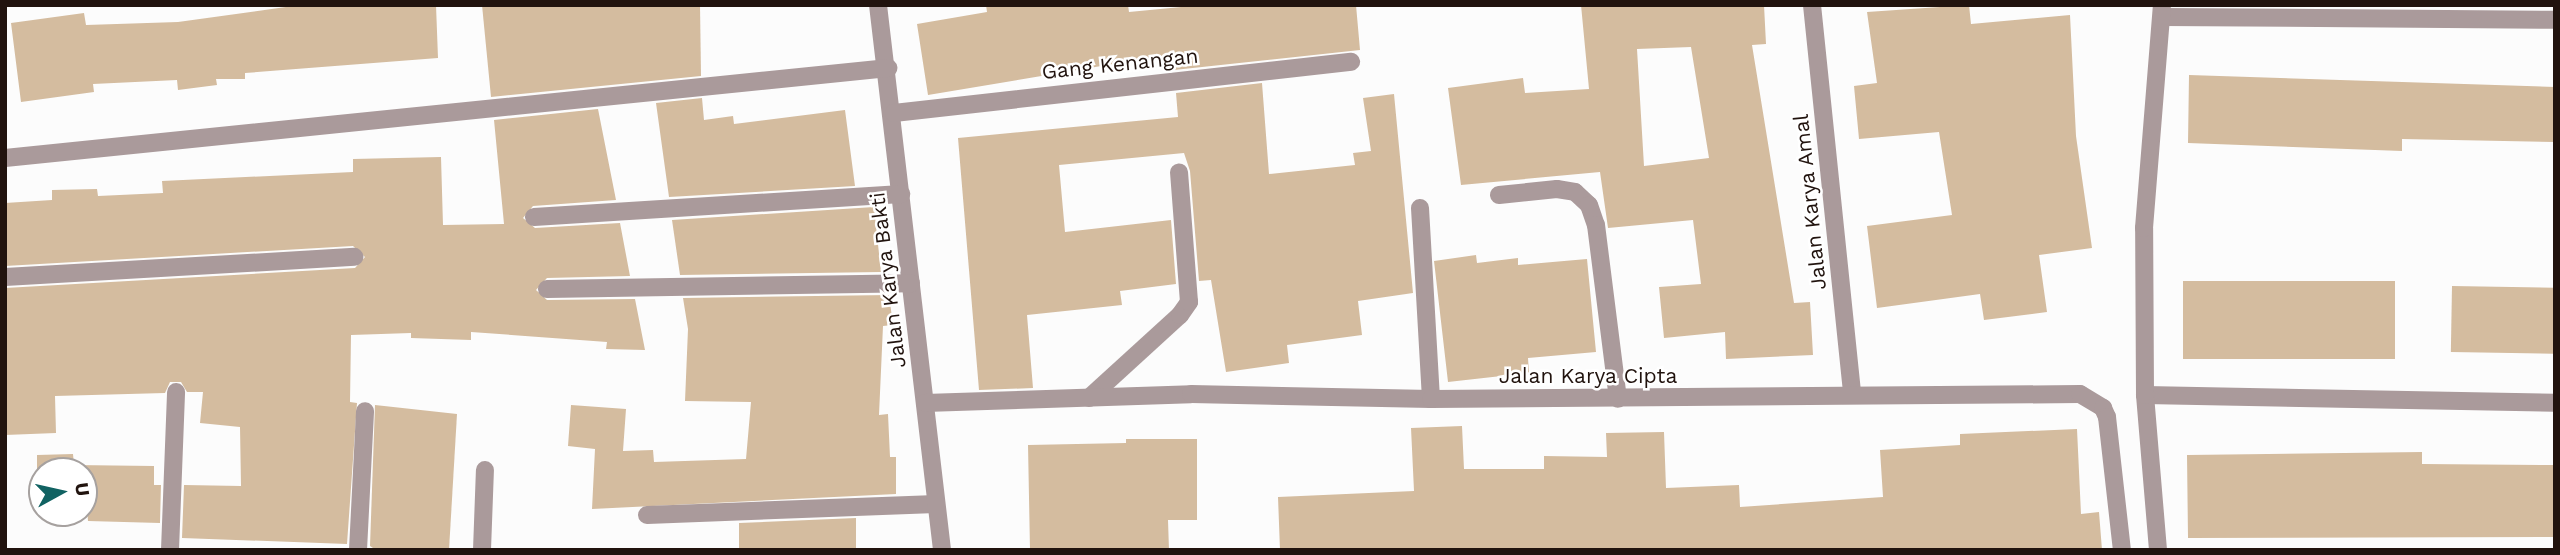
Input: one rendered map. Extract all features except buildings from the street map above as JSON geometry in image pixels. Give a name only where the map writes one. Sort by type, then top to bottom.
[{"type":"street","name":"Jalan Karya Bakti","points":[[878,5],[894,113],[942,550]]},
{"type":"street","name":"Jalan Karya Amal","points":[[1812,5],[1852,395]]},
{"type":"street","points":[[2158,550],[2145,395],[2144,228],[2149,126],[2163,11],[2555,20]]},
{"type":"street","name":"Gang Kenangan","points":[[894,113],[1351,62]]},
{"type":"street","points":[[5,158],[888,68]]},
{"type":"street","points":[[1089,398],[1180,315],[1189,302],[1179,172]]},
{"type":"street","points":[[1499,195],[1557,189],[1575,192],[1589,205],[1596,225],[1618,399]]},
{"type":"street","points":[[534,217],[901,194]]},
{"type":"street","points":[[1420,208],[1431,399]]},
{"type":"street","points":[[5,277],[354,257]]},
{"type":"street","points":[[547,289],[911,283]]},
{"type":"street","points":[[170,550],[176,392]]},
{"type":"street","name":"Jalan Karya Cipta","points":[[925,403],[1191,394],[1431,399],[1618,399],[2080,394],[2093,400],[2107,417],[2122,550]]},
{"type":"street","points":[[2145,395],[2555,403]]},
{"type":"street","points":[[358,550],[365,411]]},
{"type":"street","points":[[482,550],[485,470]]},
{"type":"street","points":[[647,515],[936,504]]}]
